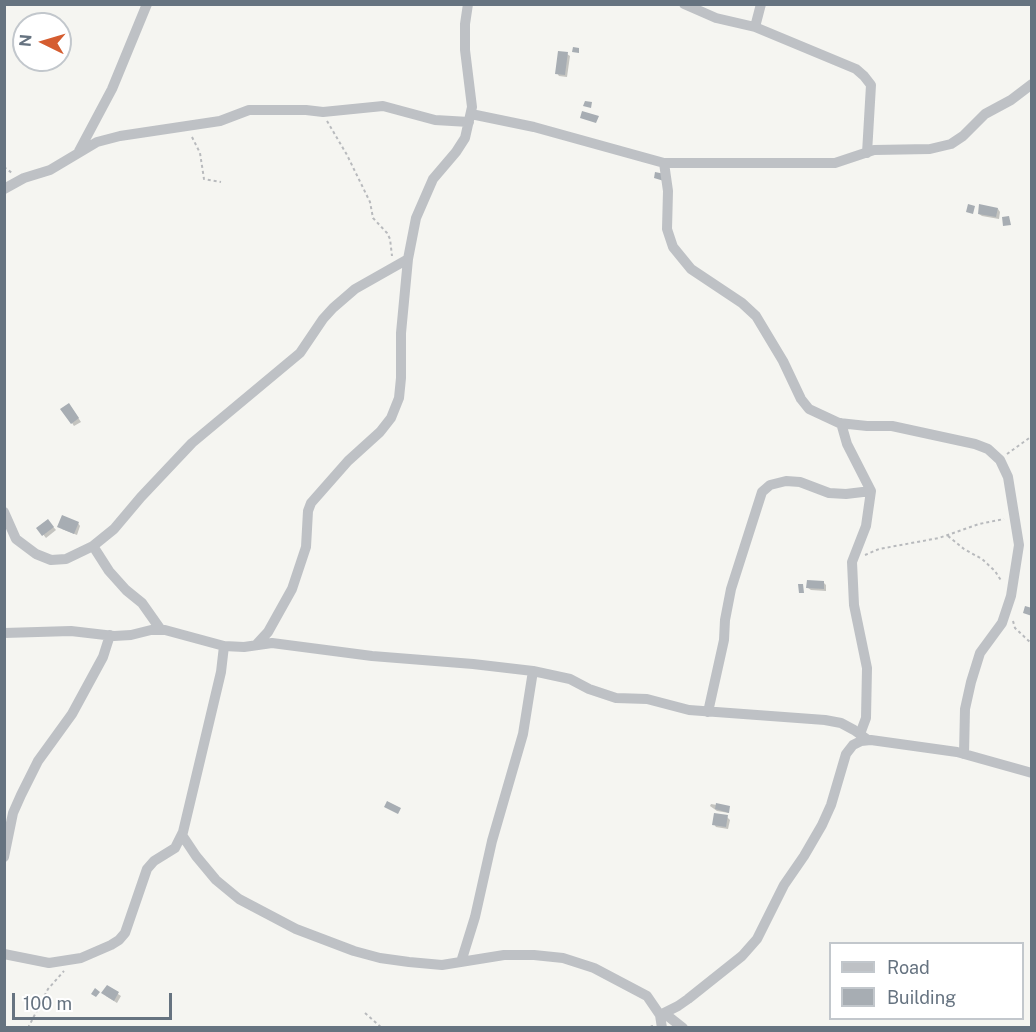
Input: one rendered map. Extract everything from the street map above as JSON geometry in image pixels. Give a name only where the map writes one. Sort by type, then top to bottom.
[{"type":"street","points":[[79,151],[112,89],[147,4]]},
{"type":"street","points":[[256,645],[268,632],[292,589],[306,547],[308,511],[311,503],[348,461],[380,432],[391,418],[399,398],[401,333],[408,259],[416,218],[434,179],[465,138],[472,107],[465,50],[468,4]]},
{"type":"street","points":[[684,4],[716,18],[755,27],[856,69],[871,85],[867,153]]},
{"type":"street","points":[[755,27],[761,4]]},
{"type":"street","points":[[4,189],[24,178],[50,170],[97,142],[120,136],[220,121],[249,110],[324,112],[383,105],[435,120],[470,118],[534,127],[664,163],[835,163],[884,148],[930,149],[951,144],[985,114],[1011,100],[1032,84]]},
{"type":"street","points":[[664,163],[668,191],[667,229],[673,247],[691,269],[742,303],[756,316],[778,352],[801,399],[810,409],[820,416],[841,423],[892,426],[975,444],[988,449],[1000,460],[1008,477],[1018,545],[1010,599],[1002,623],[980,653],[971,682],[965,709],[964,754]]},
{"type":"street","points":[[4,512],[16,539],[36,554],[51,560],[66,559],[93,546],[114,529],[192,443],[300,353],[323,318],[333,308],[355,289],[408,259]]},
{"type":"street","points":[[662,1014],[678,1006],[742,956],[758,939],[784,885],[822,825],[831,805],[846,754],[864,737],[867,668],[854,605],[852,562],[866,526],[871,491],[847,444],[841,423]]},
{"type":"street","points":[[708,712],[724,640],[731,589],[762,492],[770,485],[786,481],[800,482],[829,493],[846,494],[871,491]]},
{"type":"street","points":[[93,546],[109,571],[126,590],[142,603],[161,630]]},
{"type":"street","points":[[4,633],[71,631],[110,635],[161,630],[224,645],[244,647],[272,643],[383,657],[533,671],[570,679],[589,689],[616,698],[647,699],[689,710],[841,723],[864,737],[964,754],[1032,773]]},
{"type":"street","points":[[4,857],[13,813],[21,795],[38,761],[72,714],[103,657],[110,635]]},
{"type":"street","points":[[4,954],[49,963],[77,959],[119,940],[128,926],[147,869],[154,861],[175,848],[182,835],[221,672],[224,645]]},
{"type":"street","points":[[461,962],[476,917],[492,841],[523,734],[533,671]]},
{"type":"street","points":[[182,835],[196,856],[224,887],[249,905],[296,929],[354,951],[380,958],[442,965],[504,956],[534,955],[563,958],[594,968],[639,991],[647,996],[662,1014],[684,1028]]},
{"type":"street","points":[[662,1014],[662,1028]]},
{"type":"path","points":[[324,112],[348,155],[369,202],[373,218],[390,239],[392,268]]},
{"type":"path","points":[[185,127],[200,153],[204,179],[221,182]]},
{"type":"path","points":[[1000,460],[1032,436]]},
{"type":"path","points":[[852,562],[879,549],[948,536],[979,524],[1015,515]]},
{"type":"path","points":[[948,536],[995,571],[1010,599],[1015,628],[1032,644]]},
{"type":"path","points":[[28,1028],[54,980],[77,959]]},
{"type":"path","points":[[365,1012],[382,1028]]},
{"type":"building","points":[[573,47],[579,48],[579,53],[572,52]]},
{"type":"building","points":[[558,51],[568,52],[565,75],[555,74]]},
{"type":"building","points":[[585,101],[592,102],[591,108],[583,106]]},
{"type":"building","points":[[582,111],[599,116],[596,123],[580,118]]},
{"type":"building","points":[[655,172],[665,174],[664,181],[654,178]]},
{"type":"building","points":[[968,204],[975,206],[973,214],[966,212]]},
{"type":"building","points":[[979,204],[998,208],[996,217],[978,214]]},
{"type":"building","points":[[1009,216],[1011,225],[1003,226],[1002,217]]},
{"type":"building","points":[[69,403],[79,418],[71,424],[60,409]]},
{"type":"building","points":[[62,515],[79,522],[74,534],[57,527]]},
{"type":"building","points":[[48,519],[54,527],[42,536],[36,528]]},
{"type":"building","points":[[807,580],[824,581],[824,589],[806,588]]},
{"type":"building","points":[[798,584],[803,584],[804,593],[799,593]]},
{"type":"building","points":[[1025,606],[1032,608],[1032,616],[1023,613]]},
{"type":"building","points":[[387,801],[401,808],[398,814],[384,807]]},
{"type":"building","points":[[716,803],[730,806],[729,813],[715,809]]},
{"type":"building","points":[[714,813],[728,815],[726,827],[712,825]]},
{"type":"building","points":[[107,985],[119,992],[114,1001],[101,993]]},
{"type":"building","points":[[95,988],[100,992],[96,997],[91,994]]}]
